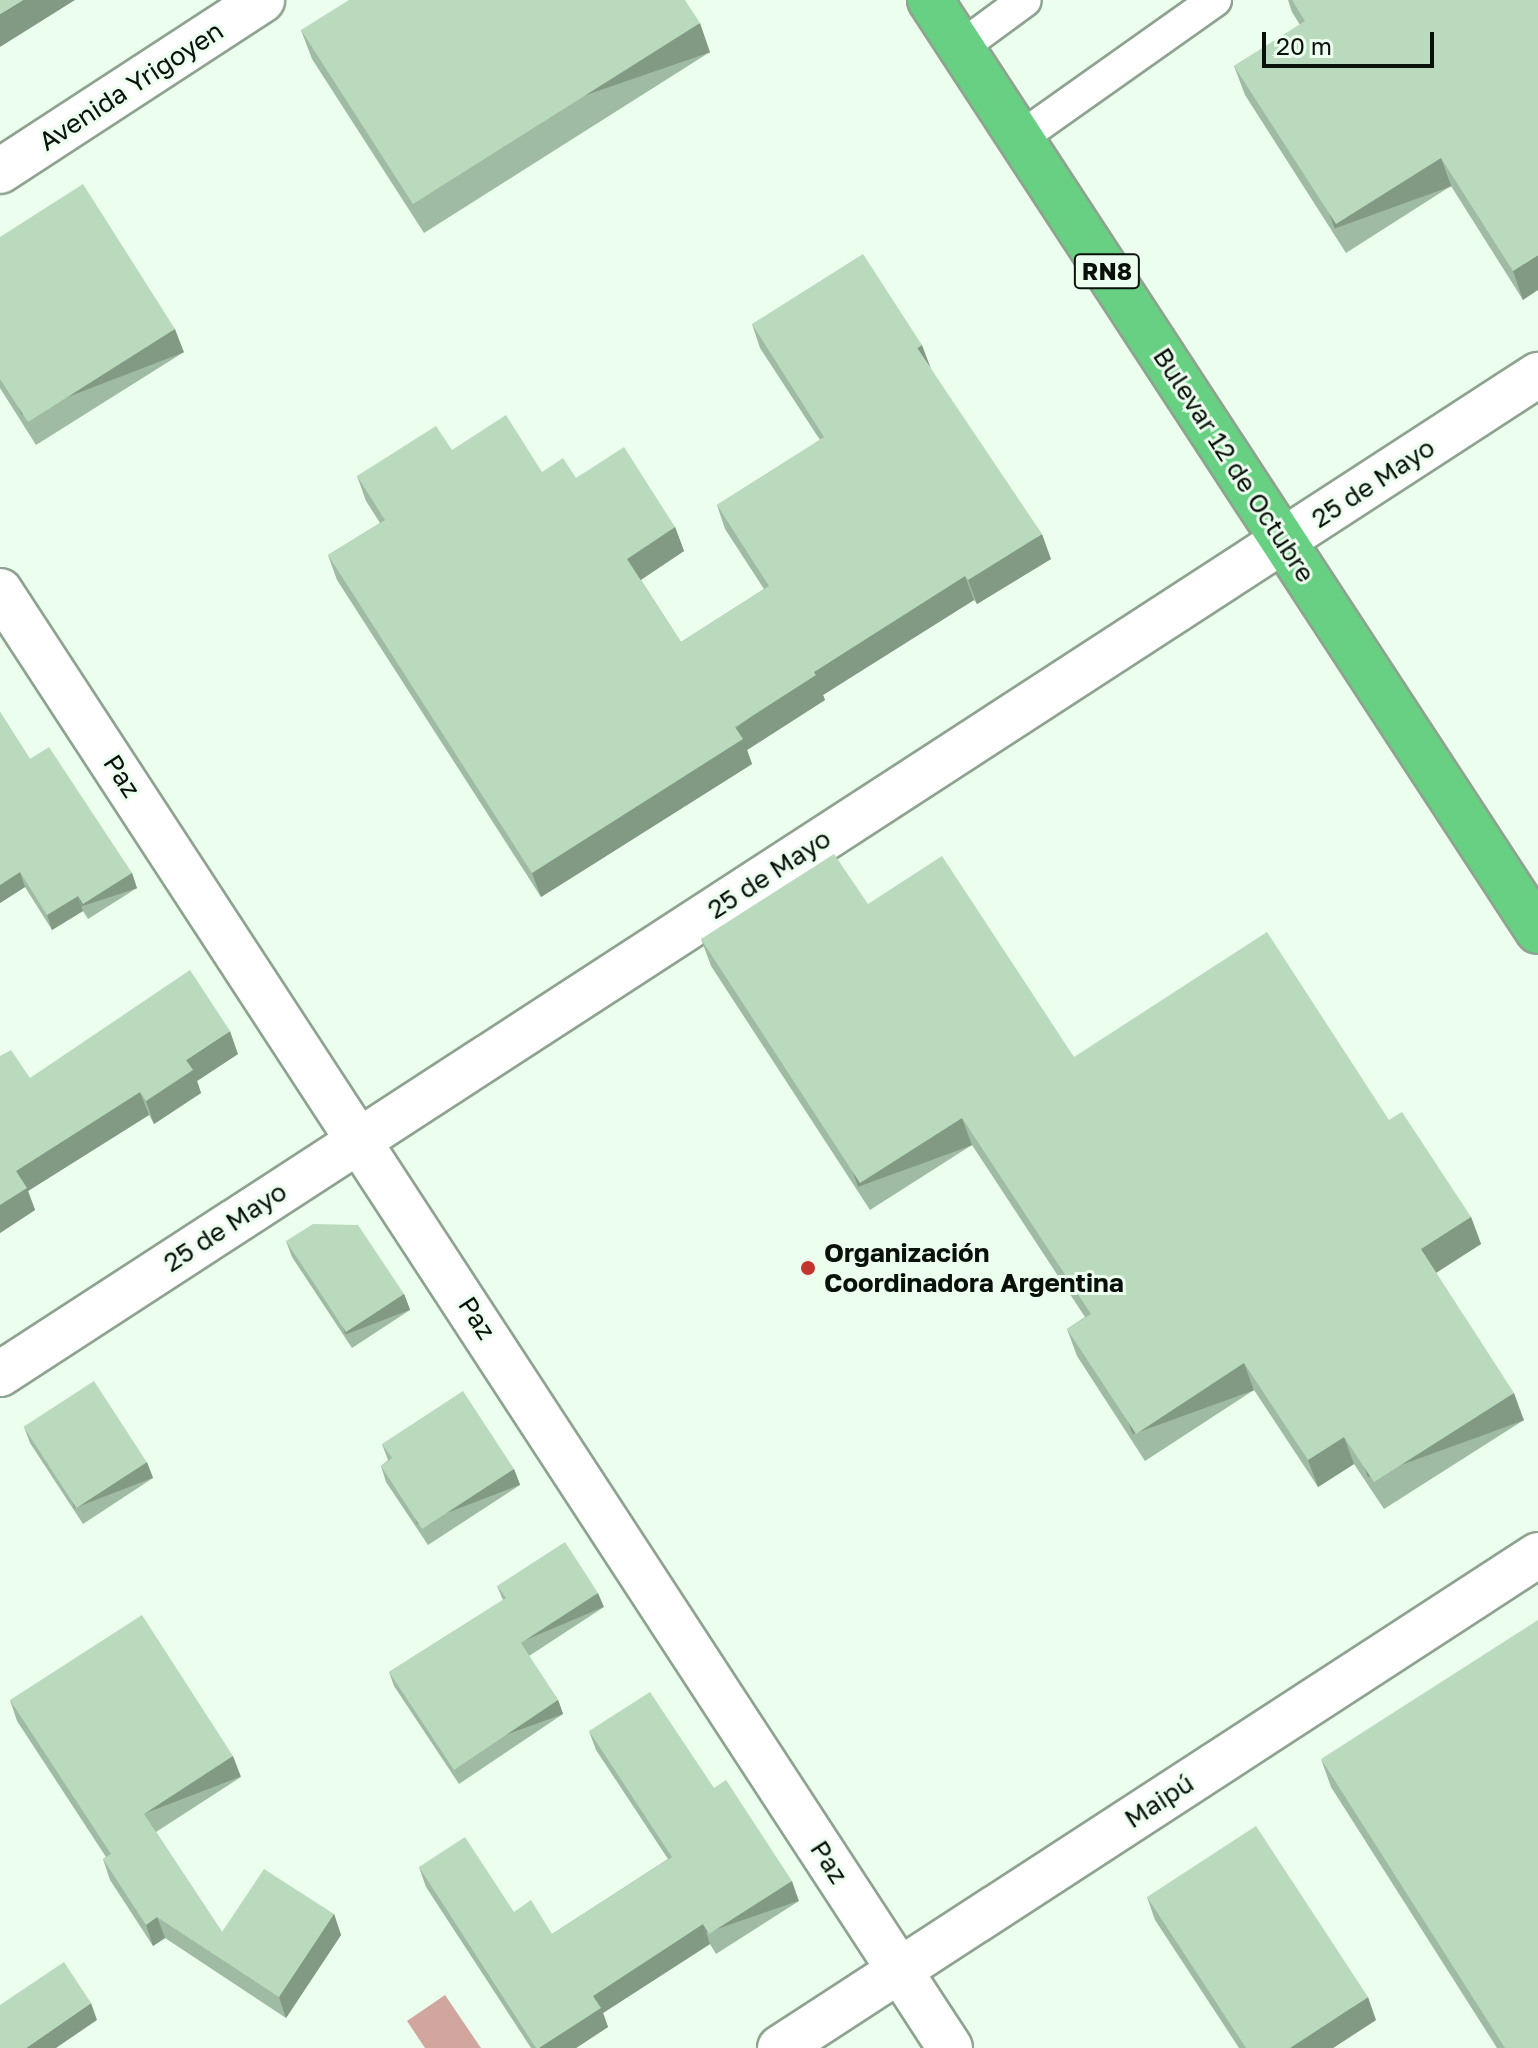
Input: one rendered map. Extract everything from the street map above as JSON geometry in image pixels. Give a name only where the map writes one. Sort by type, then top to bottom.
[{"type":"highway","name":"Bulevar 12 de Octubre","points":[[930,0],[1538,931]]},
{"type":"street","name":"Avenida Yrigoyen","points":[[0,171],[262,0]]},
{"type":"street","name":"25 de Mayo","points":[[0,1374],[1538,375]]},
{"type":"street","name":"Paz","points":[[0,591],[361,1138],[950,2048]]},
{"type":"street","name":"Maipú","points":[[780,2048],[1538,1555]]},
{"type":"lane","points":[[961,47],[1025,0]]},
{"type":"lane","points":[[1020,138],[1215,0]]},
{"type":"shaded area","points":[[445,1995],[481,2048],[425,2048],[407,2021]]},
{"type":"building","points":[[0,0],[23,0],[0,14]]},
{"type":"building","points":[[349,0],[685,0],[700,23],[413,204],[301,30]]},
{"type":"building","points":[[1292,0],[1538,0],[1538,255],[1513,271],[1441,158],[1336,224],[1234,66],[1305,21]]},
{"type":"building","points":[[83,184],[175,329],[28,422],[0,379],[0,237]]},
{"type":"building","points":[[863,254],[922,345],[917,348],[1042,534],[968,580],[965,576],[814,672],[816,675],[735,727],[743,739],[532,873],[328,555],[385,520],[357,476],[436,426],[452,450],[506,415],[542,472],[563,458],[576,478],[624,447],[675,527],[627,559],[681,642],[769,586],[717,505],[824,437],[752,324]]},
{"type":"building","points":[[0,712],[30,759],[49,747],[132,873],[83,904],[78,896],[47,915],[20,872],[0,885]]},
{"type":"building","points":[[834,854],[868,904],[942,856],[1074,1057],[1267,932],[1389,1120],[1402,1112],[1471,1217],[1421,1249],[1514,1393],[1374,1482],[1344,1437],[1308,1460],[1244,1363],[1136,1434],[1067,1329],[1091,1314],[962,1118],[860,1183],[701,939]]},
{"type":"building","points":[[190,970],[230,1031],[186,1060],[193,1070],[146,1101],[140,1092],[16,1171],[27,1188],[0,1205],[0,1056],[11,1050],[30,1078]]},
{"type":"building","points":[[313,1224],[358,1225],[404,1294],[346,1332],[286,1241]]},
{"type":"building","points":[[94,1381],[147,1462],[76,1508],[24,1427]]},
{"type":"building","points":[[463,1391],[514,1469],[422,1529],[381,1466],[392,1458],[382,1444]]},
{"type":"building","points":[[565,1542],[598,1593],[521,1643],[558,1700],[454,1770],[389,1672],[506,1598],[497,1586]]},
{"type":"building","points":[[142,1615],[233,1756],[144,1814],[222,1932],[264,1869],[334,1914],[279,1997],[157,1917],[146,1925],[103,1859],[111,1854],[10,1700]]},
{"type":"building","points":[[1538,1620],[1538,2048],[1505,2048],[1321,1759]]},
{"type":"building","points":[[650,1692],[714,1788],[726,1780],[792,1881],[709,1934],[703,1924],[593,1996],[601,2008],[536,2048],[419,1867],[465,1837],[514,1912],[531,1900],[552,1934],[672,1857],[589,1731]]},
{"type":"building","points":[[1256,1826],[1368,1997],[1290,2048],[1246,2048],[1147,1897]]},
{"type":"building","points":[[64,1962],[91,2003],[26,2048],[0,2048],[0,2005]]},
{"type":"place","name":"Organización Coordinadora Argentina","points":[[808,1268]]}]
